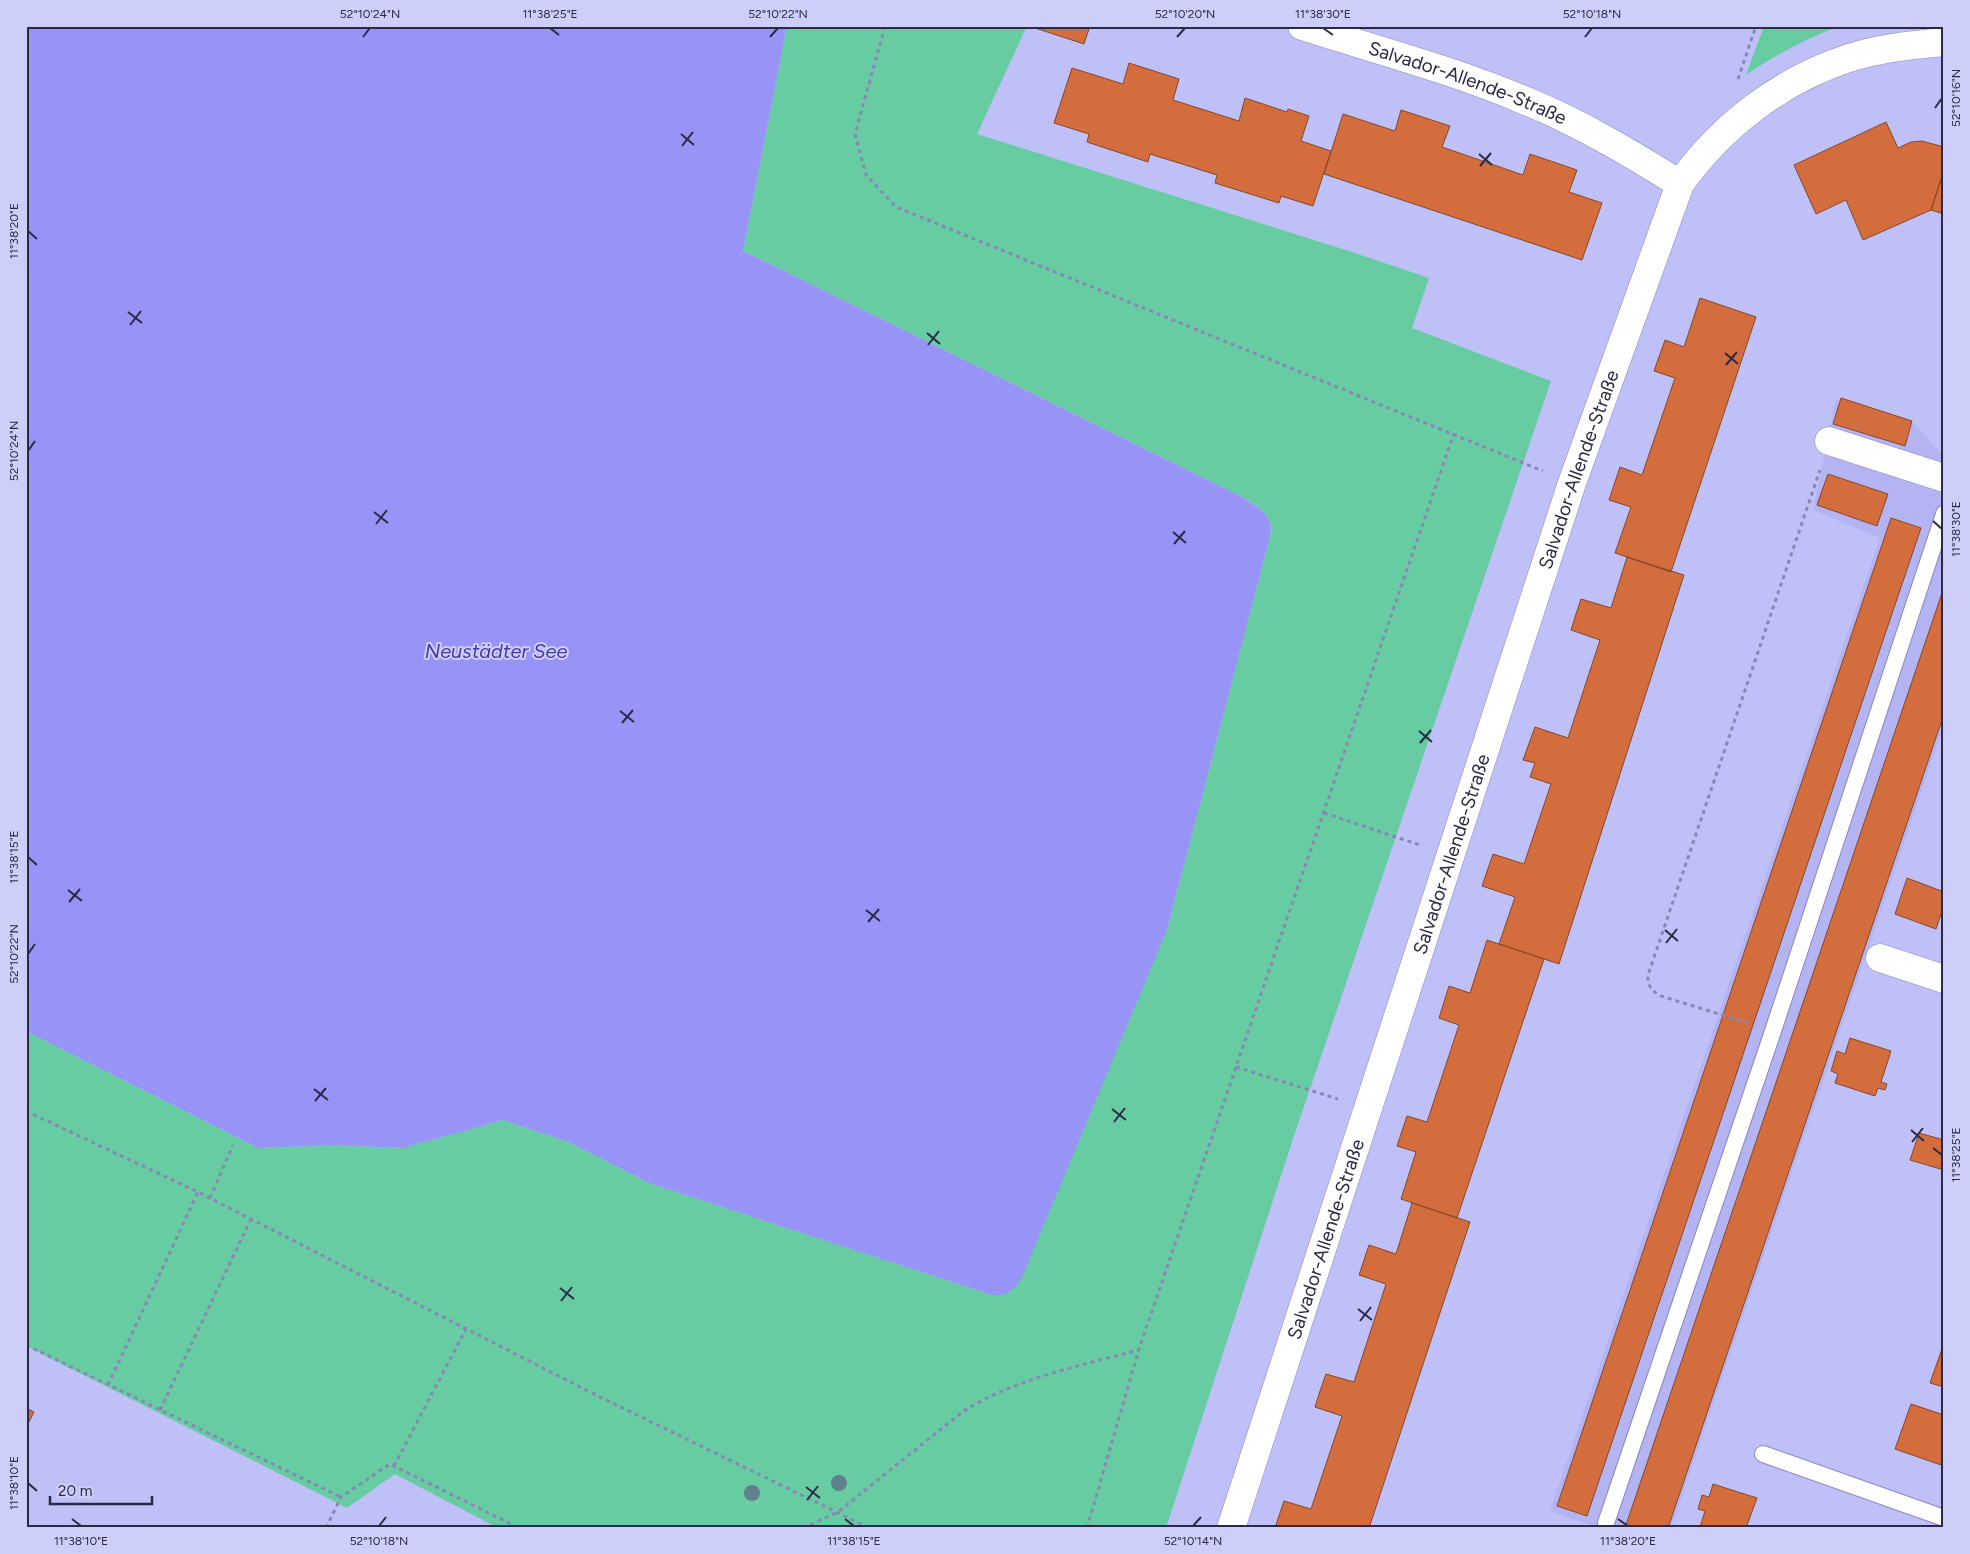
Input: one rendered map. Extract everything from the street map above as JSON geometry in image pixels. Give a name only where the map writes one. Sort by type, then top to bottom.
[{"type":"street","name":"Salvador-Allende-Straße","points":[[1302,26],[1448,72],[1525,100],[1602,138],[1680,184]]},
{"type":"street","name":"Salvador-Allende-Straße","points":[[1231,1528],[1572,483],[1680,184],[1695,162],[1734,124],[1751,109],[1798,79],[1849,58],[1885,49],[1944,42]]},
{"type":"street","points":[[1829,441],[1944,478]]},
{"type":"street","points":[[1880,958],[1944,979]]},
{"type":"lane","points":[[1606,1523],[1773,1031],[1944,514]]},
{"type":"lane","points":[[1763,1454],[1944,1518]]},
{"type":"path","points":[[886,26],[855,134],[866,175],[896,207],[1454,433],[1572,483]]},
{"type":"path","points":[[1087,1528],[1139,1349],[1454,433]]},
{"type":"path","points":[[1773,1031],[1662,996],[1651,989],[1648,979],[1829,441]]},
{"type":"path","points":[[1324,813],[1451,855]]},
{"type":"path","points":[[1236,1067],[1368,1109]]},
{"type":"path","points":[[26,1111],[198,1192],[590,1392],[869,1528]]},
{"type":"path","points":[[210,1198],[233,1146]]},
{"type":"path","points":[[108,1385],[198,1192]]},
{"type":"path","points":[[160,1410],[251,1219]]},
{"type":"path","points":[[394,1466],[466,1329]]},
{"type":"path","points":[[26,1345],[341,1498]]},
{"type":"path","points":[[803,1528],[838,1512],[961,1413],[981,1400],[1029,1381],[1139,1349]]},
{"type":"path","points":[[326,1528],[341,1498],[390,1464],[519,1528]]},
{"type":"shaded area","points":[[1836,399],[1916,425],[1944,457],[1944,725],[1671,1528],[1600,1528],[1550,1511],[1880,538],[1813,510]]},
{"type":"green space","points":[[787,26],[1027,26],[977,134],[1429,278],[1412,328],[1551,381],[1295,1133],[1166,1528],[498,1528],[395,1474],[347,1508],[26,1346],[26,1031],[258,1148],[333,1145],[403,1148],[503,1120],[569,1142],[649,1183],[992,1295],[1001,1295],[1167,930],[1272,529],[1265,514],[1244,498],[743,251]]},
{"type":"green space","points":[[1764,26],[1839,26],[1791,48],[1746,75]]},
{"type":"water","name":"Neustädter See","points":[[26,26],[787,26],[743,251],[1244,498],[1267,516],[1271,533],[1167,930],[1021,1280],[1012,1290],[1001,1295],[992,1295],[649,1183],[569,1142],[503,1120],[403,1148],[333,1145],[258,1148],[26,1031]]},
{"type":"building","points":[[1029,26],[1090,26],[1084,44]]},
{"type":"building","points":[[1129,63],[1179,79],[1173,100],[1239,121],[1245,98],[1287,112],[1288,109],[1309,116],[1301,141],[1331,151],[1313,206],[1281,196],[1279,203],[1215,183],[1217,175],[1150,154],[1148,162],[1087,142],[1089,134],[1054,123],[1072,68],[1123,84]]},
{"type":"building","points":[[1401,110],[1450,126],[1442,147],[1523,175],[1530,154],[1577,170],[1569,192],[1602,203],[1582,260],[1324,174],[1343,114],[1395,131]]},
{"type":"building","points":[[1886,122],[1898,148],[1911,142],[1922,141],[1944,147],[1944,170],[1931,210],[1863,240],[1846,200],[1816,214],[1794,165]]},
{"type":"building","points":[[1944,170],[1944,214],[1931,210]]},
{"type":"building","points":[[1700,298],[1756,317],[1671,572],[1615,553],[1631,507],[1609,500],[1620,467],[1642,475],[1675,378],[1654,371],[1665,340],[1684,347]]},
{"type":"building","points":[[1841,398],[1912,421],[1905,446],[1833,424]]},
{"type":"building","points":[[1828,474],[1888,494],[1877,526],[1817,505]]},
{"type":"building","points":[[1891,518],[1921,528],[1587,1516],[1557,1506]]},
{"type":"building","points":[[1627,557],[1684,575],[1559,964],[1499,944],[1515,897],[1482,886],[1493,854],[1524,864],[1551,784],[1530,777],[1535,763],[1523,760],[1535,727],[1568,738],[1600,640],[1571,630],[1576,614],[1581,599],[1611,608]]},
{"type":"building","points":[[1944,587],[1944,714],[1668,1528],[1625,1528]]},
{"type":"building","points":[[1907,878],[1944,892],[1944,905],[1936,929],[1895,914]]},
{"type":"building","points":[[1487,940],[1544,959],[1457,1218],[1401,1199],[1416,1152],[1397,1146],[1407,1116],[1427,1122],[1459,1025],[1439,1018],[1449,986],[1470,993]]},
{"type":"building","points":[[1850,1038],[1891,1051],[1881,1082],[1887,1084],[1885,1090],[1878,1088],[1875,1096],[1835,1083],[1838,1074],[1831,1071],[1837,1051],[1845,1054]]},
{"type":"building","points":[[1919,1133],[1944,1140],[1944,1170],[1910,1160]]},
{"type":"building","points":[[1412,1203],[1470,1222],[1369,1528],[1275,1528],[1284,1501],[1311,1509],[1342,1416],[1315,1407],[1320,1391],[1326,1374],[1354,1382],[1386,1284],[1359,1275],[1369,1245],[1396,1254]]},
{"type":"building","points":[[1944,1343],[1944,1387],[1930,1383]]},
{"type":"building","points":[[1911,1404],[1944,1415],[1944,1466],[1895,1449]]},
{"type":"building","points":[[26,1408],[34,1412],[26,1428]]},
{"type":"building","points":[[1713,1484],[1757,1498],[1746,1528],[1700,1527],[1705,1511],[1698,1509],[1702,1495],[1709,1497]]}]
